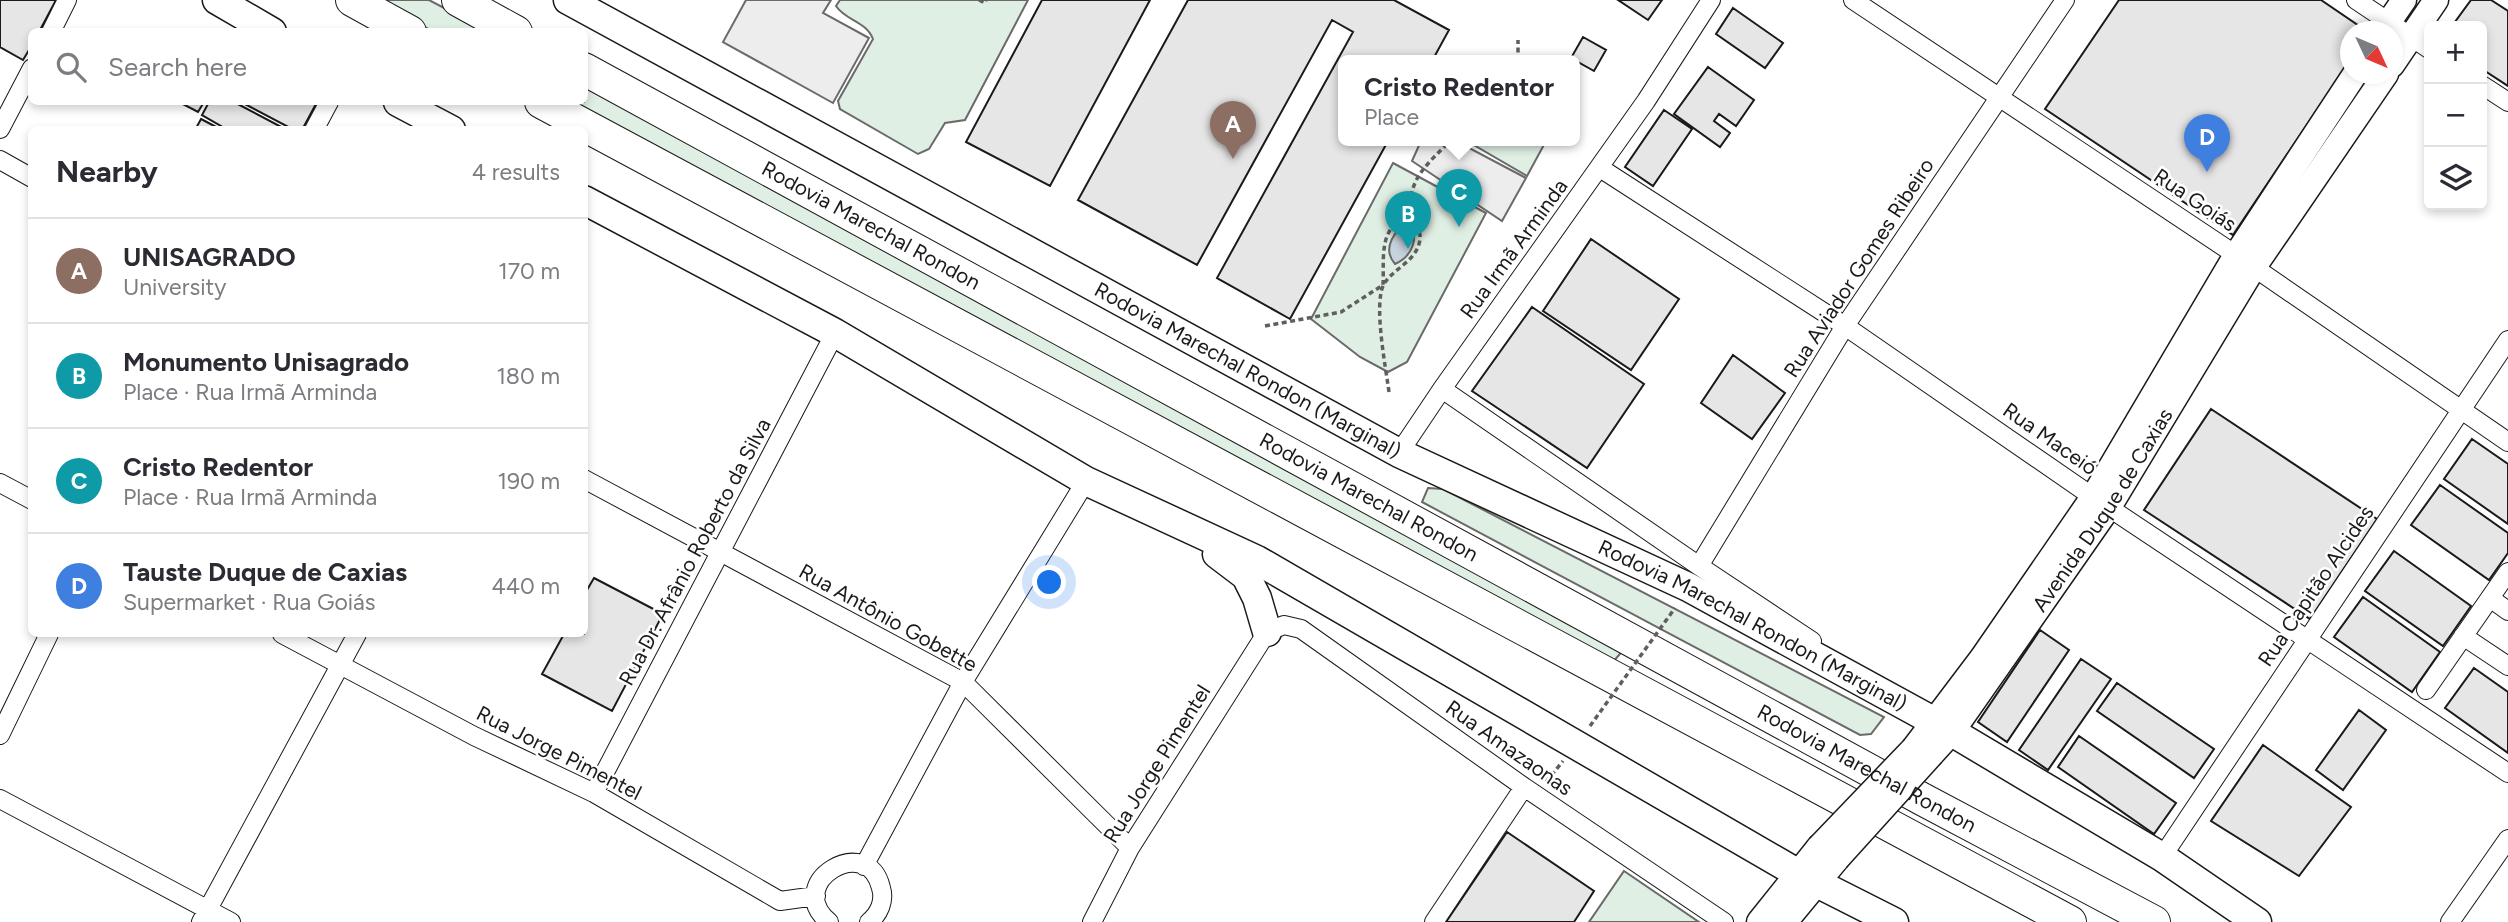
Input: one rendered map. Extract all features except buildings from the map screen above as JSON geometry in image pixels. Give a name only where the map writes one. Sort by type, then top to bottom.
[{"type":"highway","points":[[217,0],[265,28]]},
{"type":"highway","points":[[352,0],[403,28]]},
{"type":"highway","points":[[458,0],[509,28]]},
{"type":"highway","name":"Rodovia Marechal Rondon (Marginal)","points":[[568,0],[1399,453],[1688,587],[1944,727],[2162,857],[2257,922]]},
{"type":"highway","name":"Rodovia Marechal Rondon","points":[[588,71],[1922,799],[2154,922]]},
{"type":"highway","points":[[404,105],[443,126]]},
{"type":"highway","name":"Rodovia Marechal Rondon","points":[[547,105],[586,126]]},
{"type":"highway","name":"Rodovia Marechal Rondon","points":[[588,127],[2070,922]]},
{"type":"highway","points":[[588,206],[835,333],[1086,481],[1257,560],[1807,878],[1894,922]]},
{"type":"highway","points":[[1183,525],[1246,576],[1257,598],[1267,632]]},
{"type":"main road","points":[[2389,21],[2404,0]]},
{"type":"main road","points":[[2403,56],[2420,43],[2436,0]]},
{"type":"main road","name":"Avenida Duque de Caxias","points":[[1759,922],[1807,878],[1944,727],[2101,502],[2349,84]]},
{"type":"main road","name":"Avenida Duque de Caxias","points":[[2245,261],[2378,84]]},
{"type":"main road","name":"Avenida Duque de Caxias","points":[[1785,922],[1807,878]]},
{"type":"street","points":[[53,28],[67,0]]},
{"type":"street","name":"Rua Irmã Arminda","points":[[1399,453],[1441,389],[1600,167],[1711,0]]},
{"type":"street","name":"Rua Goiás","points":[[1853,0],[2245,261],[2508,442]]},
{"type":"street","name":"Rua Aviador Gomes Ribeiro","points":[[1699,566],[1845,326],[2065,0]]},
{"type":"street","points":[[2356,0],[2379,21]]},
{"type":"street","points":[[2403,35],[2420,43]]},
{"type":"street","points":[[0,129],[28,76]]},
{"type":"street","points":[[2487,88],[2508,102]]},
{"type":"street","points":[[316,126],[327,105]]},
{"type":"street","points":[[0,160],[28,176]]},
{"type":"street","name":"Rua Maceió","points":[[1600,167],[1845,326],[2101,502],[2508,773]]},
{"type":"street","name":"Rua Dr. Afrânio Roberto da Silva","points":[[594,793],[835,333]]},
{"type":"street","name":"Rua Capitão Alcides","points":[[2162,857],[2508,340]]},
{"type":"street","points":[[1441,389],[1699,566],[1944,727]]},
{"type":"street","name":"Rua Antônio Gobette","points":[[588,481],[963,682],[1130,848]]},
{"type":"street","points":[[864,866],[963,682],[1086,481]]},
{"type":"street","points":[[0,482],[28,498]]},
{"type":"street","points":[[2426,691],[2508,572]]},
{"type":"street","points":[[2490,598],[2508,611]]},
{"type":"street","name":"Rua Amazaonas","points":[[1267,632],[1284,625],[1301,629],[1524,787],[1724,922]]},
{"type":"street","name":"Rua Jorge Pimentel","points":[[1092,922],[1130,848],[1267,632]]},
{"type":"street","points":[[2463,636],[2508,666]]},
{"type":"street","points":[[0,735],[48,637]]},
{"type":"street","name":"Rua Jorge Pimentel","points":[[288,637],[474,736],[594,793],[780,901],[816,896]]},
{"type":"street","points":[[204,916],[355,637]]},
{"type":"street","points":[[1434,922],[1524,787]]},
{"type":"street","points":[[0,799],[204,916],[231,922]]},
{"type":"street","points":[[2450,922],[2508,839]]},
{"type":"street","points":[[830,922],[818,908],[816,896],[820,881],[830,869],[849,862],[864,866],[876,876],[881,885],[881,907],[869,922]]},
{"type":"path","points":[[979,0],[985,3],[986,0]]},
{"type":"path","points":[[1518,40],[1518,55]]},
{"type":"path","points":[[1265,326],[1341,312],[1383,285],[1419,246],[1420,232],[1412,214],[1412,194],[1418,173],[1445,146]]},
{"type":"path","points":[[1389,392],[1380,312],[1385,251],[1389,232],[1398,222],[1412,214]]},
{"type":"path","points":[[1590,726],[1675,608]]},
{"type":"green space","points":[[374,0],[429,0],[482,28],[426,28]]},
{"type":"green space","points":[[840,0],[1028,0],[965,120],[945,123],[929,149],[918,154],[840,109],[838,101],[873,39],[866,28],[840,11],[836,6]]},
{"type":"green space","points":[[588,86],[1625,648],[1607,669],[568,105],[588,105]]},
{"type":"green space","points":[[1476,146],[1543,146],[1527,176]]},
{"type":"green space","points":[[1393,163],[1486,213],[1407,362],[1388,372],[1360,357],[1311,319]]},
{"type":"green space","points":[[1428,488],[1443,489],[1884,717],[1871,734],[1860,735],[1422,502]]},
{"type":"green space","points":[[1624,871],[1699,922],[1589,922]]},
{"type":"shaded area","points":[[746,0],[831,0],[823,13],[869,38],[833,103],[723,42]]},
{"type":"shaded area","points":[[1419,146],[1465,146],[1526,178],[1502,221],[1412,161]]},
{"type":"shaded area","points":[[1410,220],[1414,233],[1413,246],[1401,261],[1395,264],[1389,252],[1392,240],[1399,229]]},
{"type":"place","name":"UNISAGRADO","points":[[1233,159]]},
{"type":"place","name":"Tauste Duque de Caxias","points":[[2207,172]]},
{"type":"place","name":"Cristo Redentor","points":[[1459,227]]},
{"type":"place","name":"Monumento Unisagrado","points":[[1408,249]]}]
